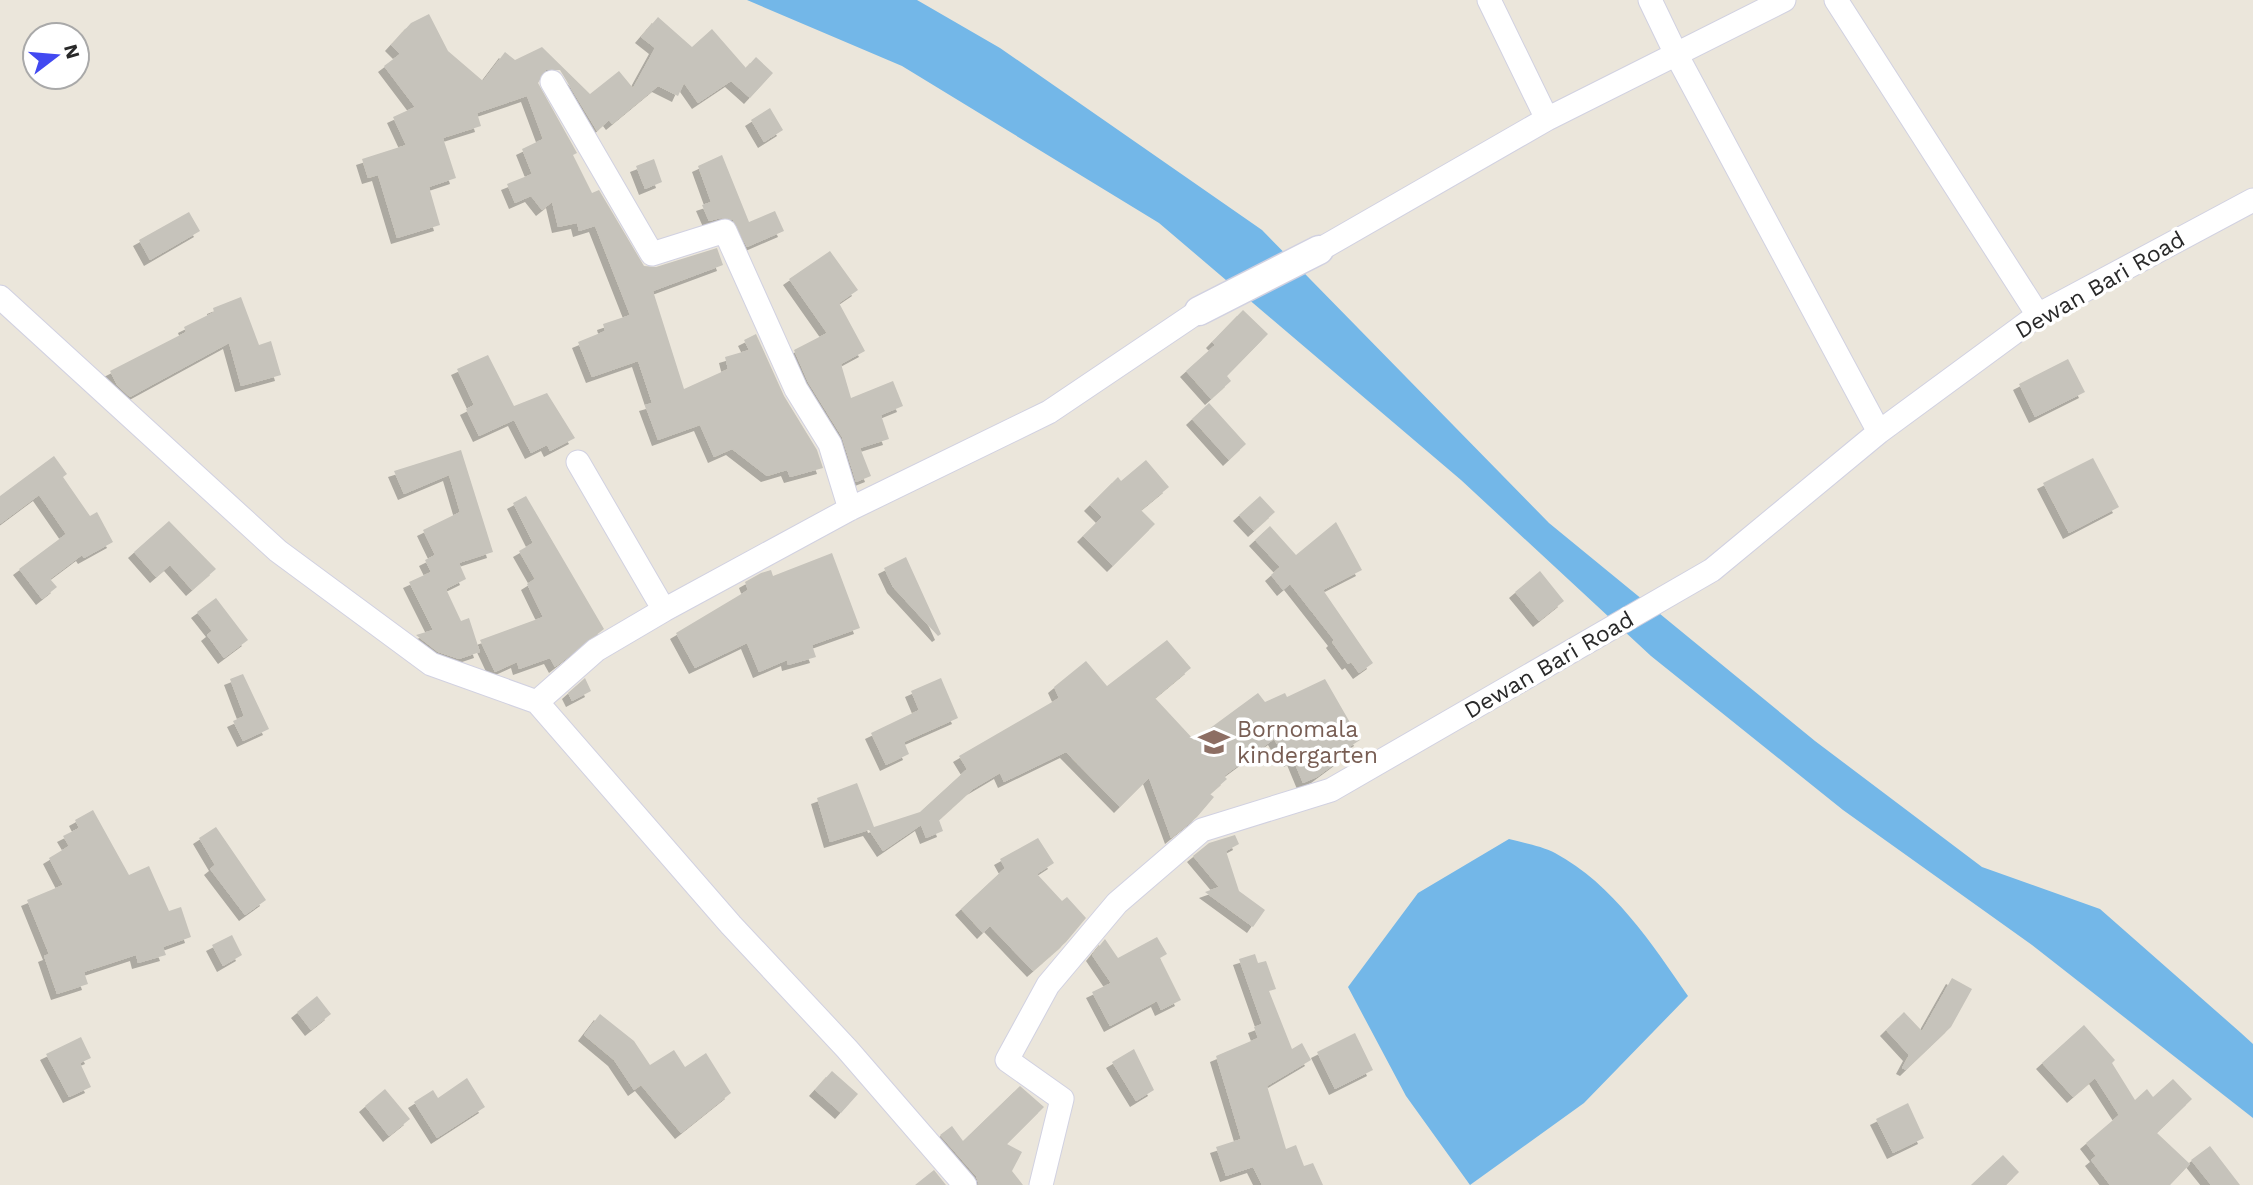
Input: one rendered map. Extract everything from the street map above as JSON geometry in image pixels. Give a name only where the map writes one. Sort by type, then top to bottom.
[{"type":"street","points":[[1489,0],[1546,119]]},
{"type":"street","points":[[1650,0],[1676,54],[1879,432]]},
{"type":"street","points":[[537,702],[596,650],[664,610],[850,509],[1049,412],[1199,311],[1319,250],[1546,119],[1784,0]]},
{"type":"street","points":[[1836,0],[2038,315]]},
{"type":"street","points":[[552,82],[652,254],[725,231],[796,389],[830,444],[850,509]]},
{"type":"street","name":"Dewan Bari Road","points":[[1041,1185],[1062,1099],[1007,1060],[1048,985],[1116,903],[1202,830],[1331,790],[1712,570],[1879,432],[2038,315],[2253,200]]},
{"type":"street","points":[[0,297],[278,551],[431,664],[537,702],[731,925],[846,1049],[965,1185]]},
{"type":"street","points":[[578,462],[664,610]]},
{"type":"water","points":[[747,0],[917,0],[1000,48],[1262,230],[1549,523],[1815,741],[1982,867],[2100,909],[2241,1033],[2253,1044],[2253,1118],[2032,945],[1843,810],[1651,656],[1461,480],[1159,223],[902,66]]},
{"type":"water","points":[[1509,839],[1555,853],[1595,881],[1630,917],[1688,996],[1584,1103],[1470,1185],[1406,1096],[1348,987],[1418,893]]},
{"type":"building","points":[[429,14],[448,51],[483,81],[505,52],[515,60],[542,47],[590,94],[619,71],[633,88],[655,48],[641,37],[658,17],[692,47],[712,29],[746,68],[756,57],[773,73],[750,98],[731,81],[698,103],[684,83],[678,96],[658,86],[612,124],[609,120],[597,131],[560,70],[546,70],[538,83],[577,153],[573,155],[592,193],[599,190],[644,266],[656,267],[717,248],[723,265],[653,291],[684,389],[728,369],[725,357],[749,350],[744,340],[756,334],[784,396],[817,450],[823,468],[790,477],[787,470],[767,476],[732,449],[714,457],[700,425],[658,440],[645,405],[652,403],[638,361],[592,377],[578,342],[605,331],[603,324],[630,315],[595,226],[579,231],[577,223],[558,227],[552,202],[542,210],[531,196],[515,203],[507,184],[532,174],[522,149],[543,139],[527,96],[477,113],[481,126],[443,138],[456,178],[429,187],[440,225],[397,238],[378,175],[368,178],[362,159],[406,145],[393,117],[415,107],[384,66],[400,54],[391,45],[411,23]]},
{"type":"building","points":[[770,108],[783,130],[764,142],[751,120]]},
{"type":"building","points":[[722,155],[749,222],[775,211],[784,231],[747,247],[733,220],[721,218],[709,221],[702,205],[711,202],[698,166]]},
{"type":"building","points":[[654,159],[662,182],[645,189],[636,166]]},
{"type":"building","points":[[189,212],[200,231],[150,260],[139,240]]},
{"type":"building","points":[[830,251],[858,290],[839,303],[865,351],[841,364],[851,398],[893,381],[903,406],[881,415],[889,439],[860,448],[871,476],[856,482],[842,437],[808,382],[794,350],[827,333],[789,279]]},
{"type":"building","points":[[241,297],[259,345],[271,341],[281,375],[241,386],[229,343],[130,397],[117,385],[110,371],[186,332],[184,327],[214,312],[213,308]]},
{"type":"building","points":[[1243,310],[1268,334],[1227,376],[1231,381],[1211,399],[1186,371],[1215,345],[1212,342]]},
{"type":"building","points":[[488,355],[514,406],[547,393],[575,438],[550,451],[547,445],[531,453],[514,420],[479,436],[466,409],[474,405],[457,369]]},
{"type":"building","points":[[2068,359],[2085,392],[2035,417],[2019,384]]},
{"type":"building","points":[[1209,403],[1246,444],[1229,460],[1192,419]]},
{"type":"building","points":[[461,450],[493,552],[459,563],[466,579],[446,589],[461,621],[469,618],[480,652],[459,659],[438,652],[416,635],[433,630],[409,582],[431,572],[425,560],[435,555],[423,530],[460,512],[449,475],[404,494],[394,471]]},
{"type":"building","points":[[54,456],[67,474],[63,477],[90,516],[97,512],[113,542],[84,558],[82,555],[50,579],[57,587],[42,599],[19,569],[66,534],[39,495],[0,524],[0,496]]},
{"type":"building","points":[[2093,458],[2119,507],[2069,533],[2043,483]]},
{"type":"building","points":[[1146,460],[1169,487],[1141,510],[1155,524],[1113,566],[1083,536],[1102,517],[1090,505],[1118,477],[1121,481]]},
{"type":"building","points":[[526,496],[604,629],[555,667],[550,658],[519,669],[517,662],[495,672],[480,640],[543,617],[527,584],[535,579],[519,551],[533,543],[513,503]]},
{"type":"building","points":[[1260,496],[1275,512],[1254,531],[1239,515]]},
{"type":"building","points":[[169,521],[216,569],[192,590],[170,565],[156,577],[134,552]]},
{"type":"building","points":[[1336,522],[1362,570],[1323,590],[1373,663],[1359,673],[1351,662],[1348,664],[1332,642],[1334,640],[1290,584],[1283,590],[1271,575],[1280,567],[1255,540],[1270,526],[1296,555]]},
{"type":"building","points":[[832,553],[860,628],[812,645],[816,657],[788,665],[787,660],[759,672],[747,643],[695,668],[676,633],[748,590],[745,582],[761,573],[771,570],[773,576]]},
{"type":"building","points":[[906,557],[941,634],[938,636],[893,587],[884,568]]},
{"type":"building","points":[[1540,571],[1564,601],[1539,621],[1515,592]]},
{"type":"building","points":[[216,598],[248,640],[224,658],[207,635],[212,631],[197,612]]},
{"type":"building","points":[[1167,640],[1191,668],[1155,698],[1194,740],[1258,693],[1265,702],[1285,693],[1287,697],[1325,679],[1360,740],[1337,755],[1340,760],[1317,777],[1303,783],[1293,759],[1290,761],[1280,743],[1277,744],[1274,739],[1224,776],[1227,779],[1210,794],[1214,797],[1197,817],[1171,838],[1149,778],[1120,807],[1066,752],[1004,782],[1000,773],[973,789],[939,820],[943,831],[926,838],[921,825],[883,851],[869,830],[830,842],[817,798],[857,783],[874,827],[920,812],[967,769],[959,756],[1059,698],[1054,687],[1086,661],[1107,686]]},
{"type":"building","points":[[243,674],[269,729],[243,741],[233,721],[244,716],[230,679]]},
{"type":"building","points":[[585,678],[591,691],[572,701],[568,693]]},
{"type":"building","points":[[941,678],[958,718],[904,742],[909,754],[886,765],[871,733],[919,710],[911,691]]},
{"type":"building","points":[[93,810],[129,875],[149,866],[169,911],[181,907],[191,937],[163,947],[166,955],[138,963],[136,955],[84,972],[88,984],[57,994],[44,956],[49,954],[27,900],[63,885],[49,858],[69,846],[63,836],[79,828],[75,820]]},
{"type":"building","points":[[216,827],[266,900],[245,915],[210,869],[215,865],[199,838]]},
{"type":"building","points":[[1235,835],[1239,844],[1226,851],[1239,891],[1265,910],[1253,927],[1205,892],[1219,887],[1193,856],[1209,843]]},
{"type":"building","points":[[1038,838],[1054,863],[1037,874],[1062,901],[1067,897],[1086,918],[1066,942],[1033,971],[990,926],[983,933],[961,909],[1005,868],[1000,859]]},
{"type":"building","points":[[232,935],[242,955],[223,966],[212,945]]},
{"type":"building","points":[[1157,937],[1167,954],[1160,958],[1181,1000],[1161,1010],[1157,1001],[1110,1026],[1092,992],[1111,983],[1092,955],[1105,939],[1118,958]]},
{"type":"building","points":[[1255,954],[1258,963],[1266,961],[1276,989],[1269,991],[1292,1049],[1302,1043],[1311,1060],[1267,1086],[1286,1149],[1296,1145],[1304,1166],[1313,1163],[1323,1185],[1262,1185],[1253,1167],[1226,1176],[1216,1147],[1241,1139],[1216,1056],[1258,1038],[1254,1027],[1262,1024],[1239,959]]},
{"type":"building","points":[[1952,978],[1972,989],[1951,1027],[1906,1070],[1902,1068],[1909,1055],[1886,1030],[1904,1012],[1922,1031]]},
{"type":"building","points":[[317,996],[331,1014],[311,1030],[297,1012]]},
{"type":"building","points":[[600,1014],[634,1041],[650,1065],[674,1050],[685,1067],[706,1053],[731,1093],[681,1133],[641,1085],[634,1090],[614,1060],[584,1035]]},
{"type":"building","points":[[2084,1025],[2115,1060],[2112,1063],[2135,1100],[2147,1089],[2153,1097],[2173,1079],[2192,1099],[2157,1133],[2190,1164],[2170,1185],[2110,1185],[2091,1160],[2096,1156],[2086,1143],[2119,1115],[2095,1078],[2073,1097],[2042,1063]]},
{"type":"building","points":[[1355,1033],[1373,1070],[1335,1089],[1317,1052]]},
{"type":"building","points":[[81,1037],[91,1058],[80,1063],[91,1087],[69,1097],[46,1054]]},
{"type":"building","points":[[1134,1049],[1154,1090],[1136,1101],[1112,1062]]},
{"type":"building","points":[[832,1071],[858,1094],[841,1113],[815,1090]]},
{"type":"building","points":[[467,1078],[485,1107],[437,1138],[414,1102],[433,1090],[438,1098]]},
{"type":"building","points":[[1020,1086],[1044,1107],[1007,1144],[1022,1152],[1012,1171],[1023,1185],[979,1185],[976,1176],[940,1135],[952,1126],[963,1141]]},
{"type":"building","points":[[385,1089],[410,1119],[389,1136],[365,1106]]},
{"type":"building","points":[[1908,1103],[1924,1138],[1893,1153],[1876,1119]]},
{"type":"building","points":[[2210,1146],[2240,1185],[2211,1185],[2191,1160]]},
{"type":"building","points":[[2003,1155],[2019,1172],[2006,1185],[1971,1185]]},
{"type":"building","points":[[934,1170],[946,1185],[915,1185]]},
{"type":"place","name":"Bornomala kindergarten","points":[[1214,742]]}]
